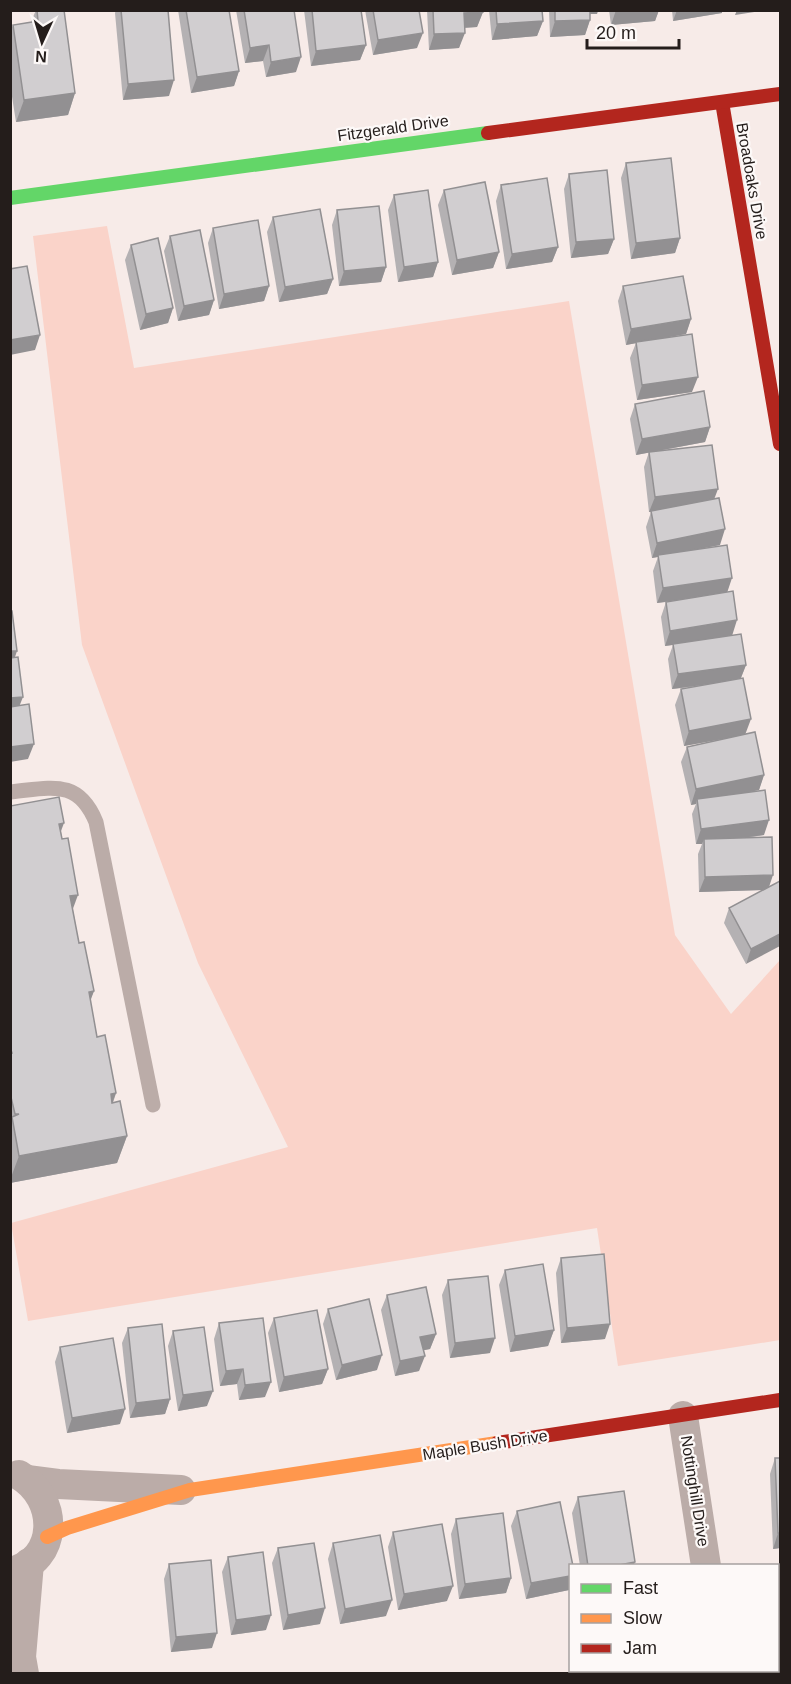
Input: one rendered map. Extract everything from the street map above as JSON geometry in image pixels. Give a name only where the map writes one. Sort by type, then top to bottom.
[{"type":"street","name":"Fitzgerald Drive","points":[[10,198],[780,94]]},
{"type":"street","name":"Broadoaks Drive","points":[[722,102],[780,444]]},
{"type":"street","name":"Maple Bush Drive","points":[[47,1537],[67,1528],[190,1490],[780,1400]]},
{"type":"street","name":"Nottinghill Drive","points":[[683,1416],[706,1564]]},
{"type":"street","name":"Maple Bush Drive","points":[[16,1472],[58,1484],[190,1490]]},
{"type":"street","points":[[16,1472],[44,1499],[49,1525],[47,1537],[40,1552],[20,1568],[18,1655]]},
{"type":"lane","points":[[10,792],[53,788],[75,792],[88,802],[96,822],[153,1105]]},
{"type":"shaded area","points":[[107,226],[134,368],[569,301],[675,935],[731,1014],[780,960],[780,1340],[618,1366],[597,1228],[28,1321],[11,1223],[288,1147],[198,963],[82,645],[33,236]]},
{"type":"building","points":[[37,10],[64,10],[75,93],[24,100],[13,25],[38,21]]},
{"type":"building","points":[[121,10],[168,10],[174,80],[128,84]]},
{"type":"building","points":[[186,10],[229,10],[239,71],[197,77]]},
{"type":"building","points":[[244,10],[294,10],[301,57],[271,62],[269,45],[250,48]]},
{"type":"building","points":[[312,10],[361,10],[366,45],[316,51]]},
{"type":"building","points":[[373,10],[419,10],[423,33],[378,40]]},
{"type":"building","points":[[433,10],[483,10],[483,12],[464,13],[465,33],[434,34]]},
{"type":"building","points":[[496,10],[542,10],[543,21],[497,24]]},
{"type":"building","points":[[555,10],[590,10],[590,20],[555,21]]},
{"type":"building","points":[[671,158],[680,238],[636,243],[626,163]]},
{"type":"building","points":[[607,170],[614,239],[576,242],[569,174]]},
{"type":"building","points":[[547,178],[558,247],[512,254],[501,185]]},
{"type":"building","points":[[485,182],[499,252],[457,260],[444,190]]},
{"type":"building","points":[[428,190],[438,262],[404,267],[394,195]]},
{"type":"building","points":[[379,206],[386,267],[344,271],[337,210]]},
{"type":"building","points":[[320,209],[333,279],[285,287],[273,217]]},
{"type":"building","points":[[258,220],[269,286],[224,294],[213,228]]},
{"type":"building","points":[[200,230],[214,300],[184,306],[170,236]]},
{"type":"building","points":[[158,238],[173,308],[146,314],[131,245]]},
{"type":"building","points":[[27,266],[40,335],[10,340],[10,269]]},
{"type":"building","points":[[683,276],[691,319],[631,329],[623,286]]},
{"type":"building","points":[[692,334],[698,377],[642,385],[636,342]]},
{"type":"building","points":[[704,391],[710,427],[642,439],[635,404]]},
{"type":"building","points":[[712,445],[718,489],[655,497],[649,452]]},
{"type":"building","points":[[719,498],[725,529],[657,543],[651,511]]},
{"type":"building","points":[[727,545],[732,578],[663,588],[658,555]]},
{"type":"building","points":[[733,591],[737,620],[670,631],[666,602]]},
{"type":"building","points":[[10,611],[12,611],[17,651],[10,651]]},
{"type":"building","points":[[741,634],[746,665],[678,674],[673,644]]},
{"type":"building","points":[[18,657],[23,697],[10,698],[10,658]]},
{"type":"building","points":[[743,678],[751,719],[689,731],[681,689]]},
{"type":"building","points":[[29,704],[34,744],[10,747],[10,707]]},
{"type":"building","points":[[755,732],[764,775],[696,789],[687,747]]},
{"type":"building","points":[[765,790],[769,820],[701,829],[697,799]]},
{"type":"building","points":[[59,797],[64,823],[59,824],[62,839],[68,838],[78,895],[70,896],[79,943],[84,942],[94,991],[89,992],[97,1037],[105,1035],[116,1093],[111,1094],[112,1103],[120,1101],[127,1136],[19,1156],[12,1117],[19,1114],[15,1114],[10,1093],[10,1053],[12,1053],[10,1047],[10,806]]},
{"type":"building","points":[[772,837],[773,875],[705,877],[704,839]]},
{"type":"building","points":[[780,881],[780,934],[751,949],[729,908]]},
{"type":"building","points":[[604,1254],[610,1324],[567,1328],[561,1258]]},
{"type":"building","points":[[543,1264],[554,1330],[515,1336],[505,1270]]},
{"type":"building","points":[[488,1276],[495,1338],[455,1343],[448,1280]]},
{"type":"building","points":[[426,1287],[436,1334],[420,1337],[425,1356],[400,1361],[387,1295]]},
{"type":"building","points":[[369,1299],[382,1355],[342,1365],[328,1309]]},
{"type":"building","points":[[317,1310],[328,1369],[284,1377],[274,1318]]},
{"type":"building","points":[[263,1318],[271,1382],[245,1385],[243,1369],[226,1371],[219,1323]]},
{"type":"building","points":[[162,1324],[170,1399],[136,1403],[128,1328]]},
{"type":"building","points":[[204,1327],[213,1391],[183,1395],[173,1331]]},
{"type":"building","points":[[113,1338],[125,1409],[72,1418],[60,1347]]},
{"type":"building","points":[[775,1458],[780,1458],[780,1533],[778,1533]]},
{"type":"building","points":[[624,1491],[635,1562],[588,1564],[578,1497]]},
{"type":"building","points":[[560,1502],[573,1564],[569,1564],[569,1576],[531,1583],[517,1511]]},
{"type":"building","points":[[503,1513],[511,1578],[465,1584],[456,1519]]},
{"type":"building","points":[[442,1524],[453,1586],[404,1594],[393,1532]]},
{"type":"building","points":[[380,1535],[392,1600],[345,1609],[333,1543]]},
{"type":"building","points":[[314,1543],[325,1608],[288,1615],[278,1548]]},
{"type":"building","points":[[263,1552],[271,1615],[236,1620],[228,1557]]},
{"type":"building","points":[[211,1560],[217,1633],[176,1637],[169,1564]]},
{"type":"traffic: fast","points":[[10,198],[488,133]]},
{"type":"traffic: slow","points":[[47,1537],[67,1528],[190,1490],[497,1443]]},
{"type":"traffic: jam","points":[[488,133],[780,94]]},
{"type":"traffic: jam","points":[[722,102],[780,444]]},
{"type":"traffic: jam","points":[[497,1443],[780,1400]]}]
